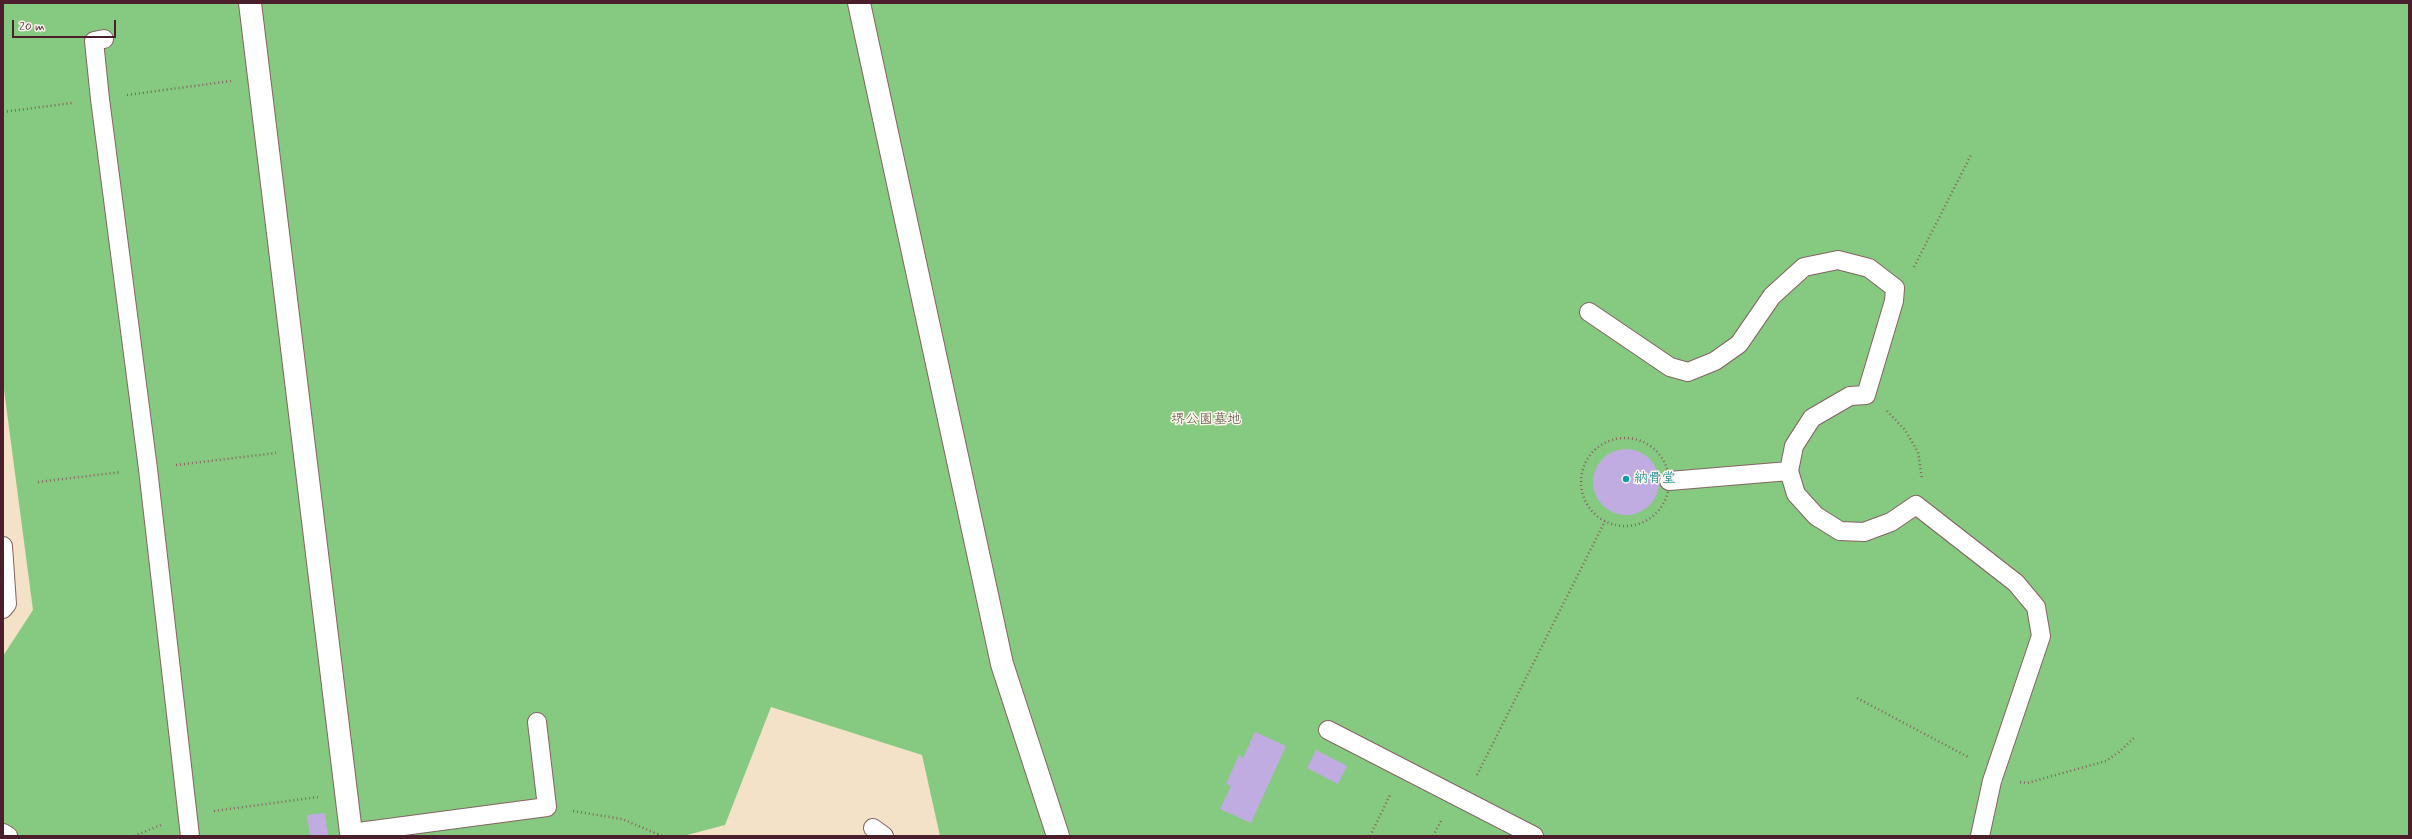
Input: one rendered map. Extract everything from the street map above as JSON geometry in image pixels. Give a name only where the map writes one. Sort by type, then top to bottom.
[{"type":"street","points":[[250,3],[351,834]]},
{"type":"street","points":[[859,3],[1002,664],[1058,836]]},
{"type":"lane","points":[[104,39],[94,40],[100,99],[148,469],[190,836]]},
{"type":"lane","points":[[1590,312],[1670,367],[1688,372],[1715,361],[1739,344],[1772,296],[1804,267],[1838,260],[1869,268],[1895,288],[1894,301],[1866,395],[1850,396],[1812,418],[1794,446],[1788,471],[1796,494],[1816,516],[1840,531],[1864,532],[1891,522],[1916,505],[2016,583],[2036,607],[2041,636],[1994,776],[1980,836]]},
{"type":"lane","points":[[1669,480],[1788,471]]},
{"type":"lane","points":[[3,546],[7,604],[3,609]]},
{"type":"lane","points":[[351,834],[547,807],[537,722]]},
{"type":"lane","points":[[1328,730],[1534,836]]},
{"type":"lane","points":[[3,833],[8,836]]},
{"type":"path","points":[[3,112],[259,77]]},
{"type":"path","points":[[1895,288],[1913,269],[1971,155]]},
{"type":"path","points":[[1866,395],[1888,412],[1905,430],[1918,452],[1923,478],[1916,505]]},
{"type":"path","points":[[1621,438],[1635,439],[1648,445],[1659,454],[1666,467],[1669,480],[1666,495],[1660,509],[1649,519],[1635,525],[1620,526],[1605,521],[1594,513],[1585,501],[1582,481],[1587,460],[1596,450],[1608,442],[1621,438]]},
{"type":"path","points":[[1464,801],[1605,521]]},
{"type":"path","points":[[1857,698],[1994,776],[2027,783],[2106,761],[2120,752],[2135,736]]},
{"type":"path","points":[[1370,836],[1403,769]]},
{"type":"path","points":[[134,836],[187,814],[346,793]]},
{"type":"path","points":[[547,807],[622,819],[662,836]]},
{"type":"path","points":[[1433,836],[1437,827]]},
{"type":"green space","name":"堺公園墓地","points":[[3,3],[2409,3],[2409,836],[940,836],[922,755],[771,707],[725,825],[683,836],[3,836],[3,656],[33,610],[3,382]]},
{"type":"building","name":"納骨堂","points":[[1620,449],[1632,449],[1644,454],[1654,464],[1659,476],[1657,495],[1644,510],[1632,515],[1620,515],[1608,510],[1598,500],[1593,488],[1593,476],[1598,464],[1608,454]]},
{"type":"building","points":[[1255,732],[1286,746],[1251,823],[1220,809],[1231,786],[1226,784],[1239,755],[1243,758]]},
{"type":"building","points":[[1316,750],[1347,766],[1338,784],[1307,768]]},
{"type":"building","points":[[325,813],[328,836],[310,836],[307,815]]},
{"type":"place","name":"納骨堂","points":[[1626,479]]}]
